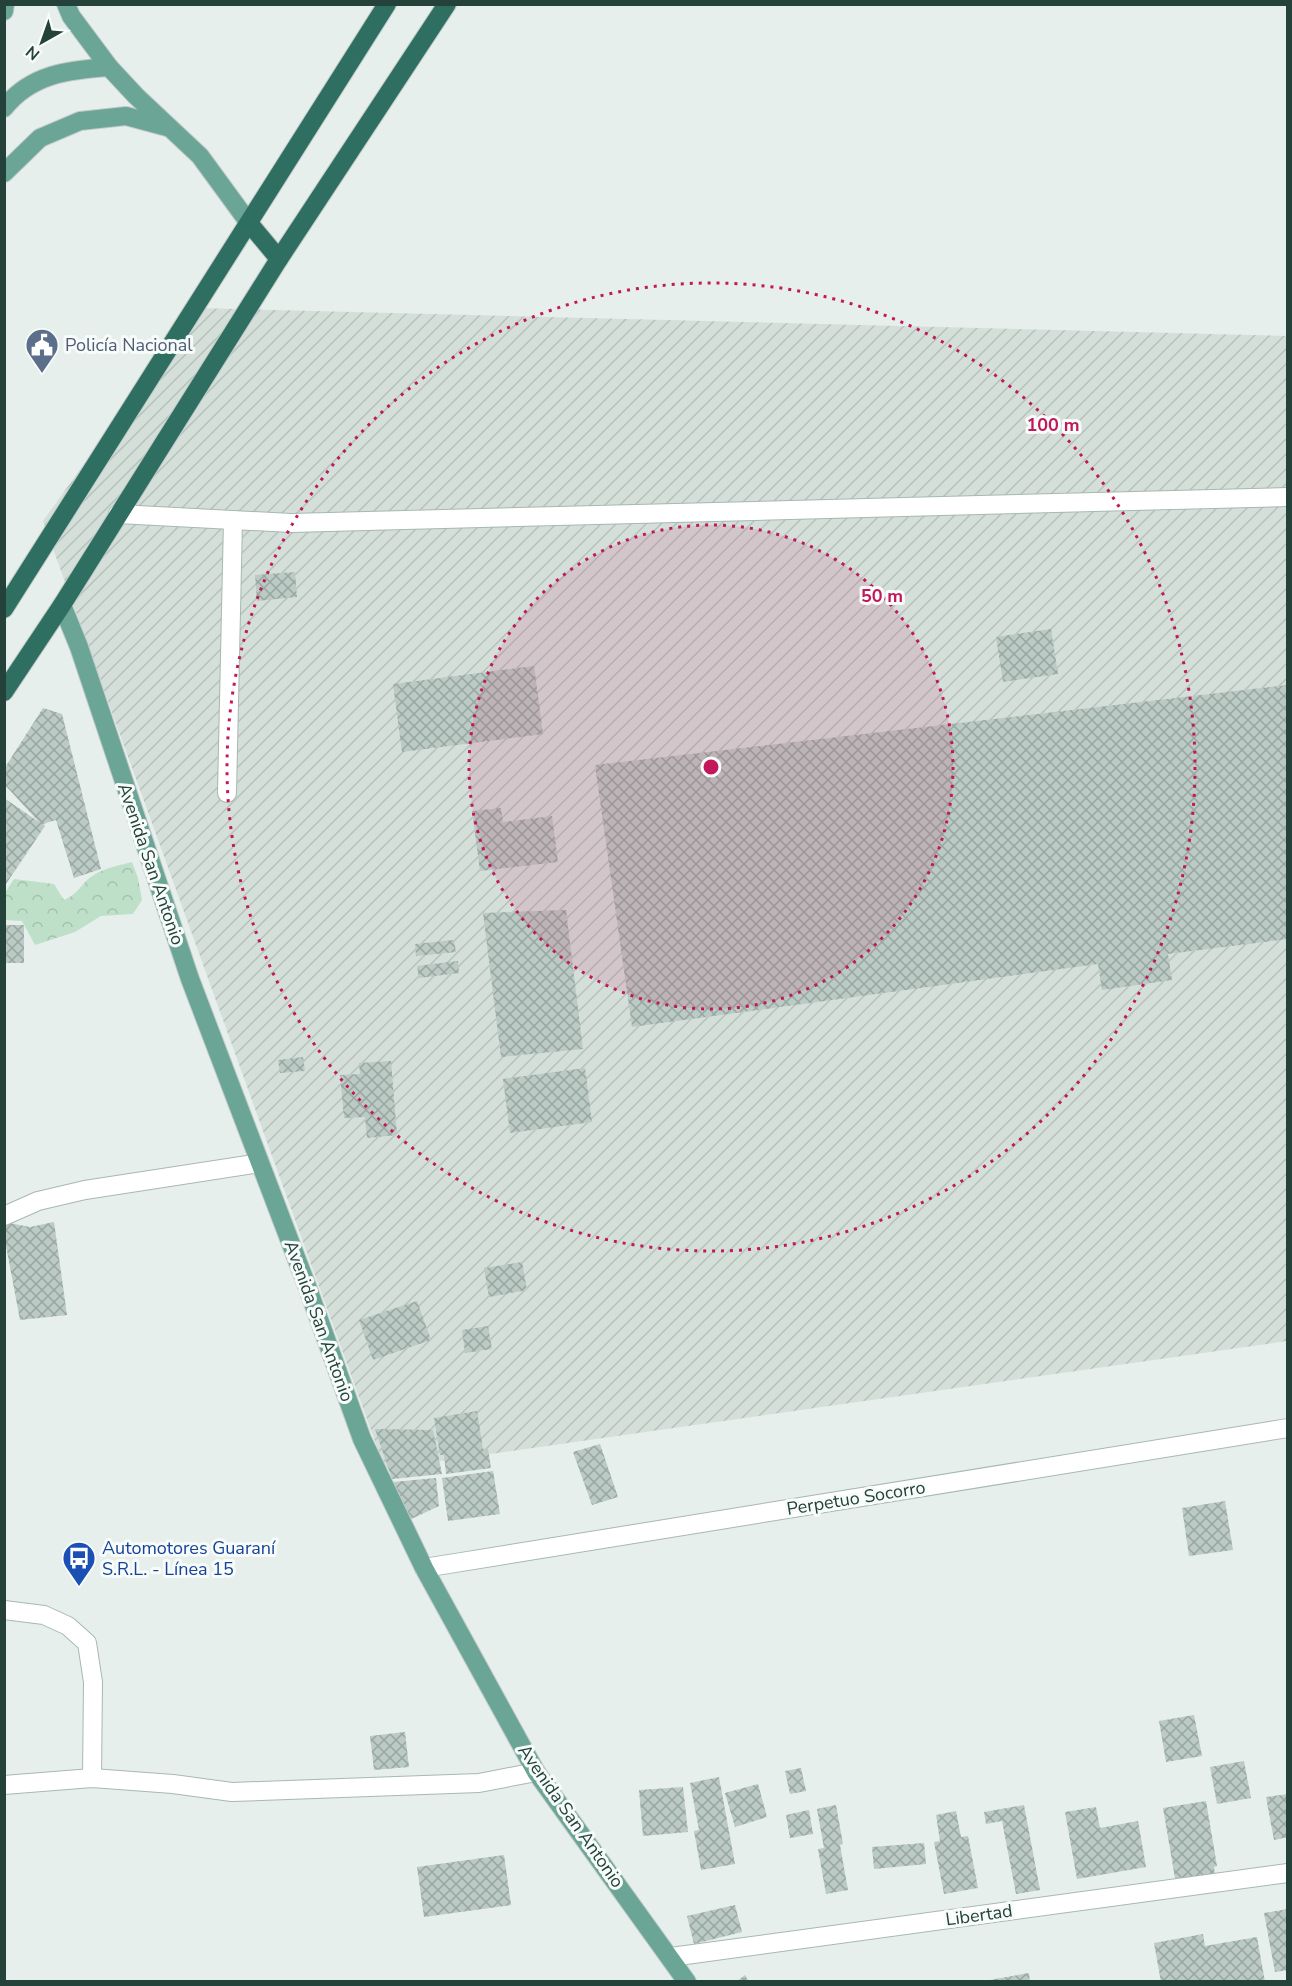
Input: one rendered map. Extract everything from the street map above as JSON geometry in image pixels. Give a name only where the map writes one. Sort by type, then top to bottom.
[{"type":"highway","points":[[4,609],[387,4]]},
{"type":"highway","points":[[4,692],[62,605],[279,259],[447,4]]},
{"type":"highway","points":[[249,223],[279,259]]},
{"type":"main road","points":[[4,11],[5,4]]},
{"type":"main road","points":[[66,4],[71,16],[109,67],[136,96],[200,156],[249,223]]},
{"type":"main road","points":[[4,108],[12,99],[40,80],[72,69],[109,67]]},
{"type":"main road","points":[[4,173],[40,138],[80,121],[126,116],[171,128]]},
{"type":"main road","name":"Avenida San Antonio","points":[[62,605],[79,647],[190,979],[307,1286],[362,1439],[424,1568],[536,1772],[687,1982]]},
{"type":"street","points":[[118,514],[291,523],[1287,497]]},
{"type":"street","points":[[227,794],[233,520]]},
{"type":"street","points":[[4,1216],[38,1201],[85,1190],[260,1163]]},
{"type":"street","name":"Perpetuo Socorro","points":[[424,1568],[1287,1428]]},
{"type":"street","points":[[4,1610],[44,1615],[68,1626],[87,1643],[93,1682],[92,1778]]},
{"type":"street","points":[[4,1785],[92,1778],[172,1784],[232,1792],[479,1783],[536,1772]]},
{"type":"street","name":"Libertad","points":[[671,1957],[1287,1873]]},
{"type":"shaded area","points":[[196,308],[1287,336],[1287,1341],[385,1469],[43,521]]},
{"type":"green space","points":[[132,862],[142,900],[133,914],[101,916],[75,932],[35,945],[22,921],[5,920],[4,894],[14,879],[54,884],[64,900],[96,874],[108,868]]},
{"type":"building","points":[[295,572],[297,597],[257,601],[255,575]]},
{"type":"building","points":[[1051,629],[1058,674],[1003,682],[996,637]]},
{"type":"building","points":[[534,666],[543,734],[402,752],[393,684]]},
{"type":"building","points":[[1288,685],[1288,939],[1168,954],[1172,980],[1102,990],[1098,964],[632,1027],[595,765]]},
{"type":"building","points":[[43,708],[62,714],[101,869],[74,878],[56,820],[43,824],[45,826],[4,887],[4,798],[39,822],[4,784],[4,769]]},
{"type":"building","points":[[501,808],[503,822],[552,816],[558,862],[480,871],[472,811]]},
{"type":"building","points":[[566,910],[583,1049],[501,1057],[483,913]]},
{"type":"building","points":[[4,925],[24,925],[24,963],[4,963]]},
{"type":"building","points":[[454,940],[456,952],[416,956],[415,944]]},
{"type":"building","points":[[458,961],[459,973],[419,978],[417,966]]},
{"type":"building","points":[[303,1057],[305,1071],[280,1073],[278,1060]]},
{"type":"building","points":[[391,1061],[397,1135],[367,1138],[365,1117],[344,1118],[340,1075],[360,1074],[359,1063]]},
{"type":"building","points":[[585,1068],[592,1122],[510,1133],[503,1079]]},
{"type":"building","points":[[4,1222],[30,1227],[54,1222],[67,1315],[20,1320],[4,1235]]},
{"type":"building","points":[[522,1262],[527,1290],[489,1297],[484,1268]]},
{"type":"building","points":[[417,1301],[431,1340],[373,1360],[359,1320]]},
{"type":"building","points":[[488,1326],[492,1349],[465,1353],[462,1330]]},
{"type":"building","points":[[477,1411],[483,1449],[488,1449],[491,1468],[446,1474],[444,1455],[440,1455],[434,1418]]},
{"type":"building","points":[[375,1429],[433,1430],[442,1474],[392,1479]]},
{"type":"building","points":[[600,1444],[618,1497],[592,1505],[573,1452]]},
{"type":"building","points":[[493,1471],[500,1514],[448,1521],[442,1478]]},
{"type":"building","points":[[436,1478],[439,1506],[407,1521],[393,1482]]},
{"type":"building","points":[[1225,1501],[1233,1550],[1189,1556],[1182,1508]]},
{"type":"building","points":[[1194,1715],[1202,1756],[1166,1762],[1159,1721]]},
{"type":"building","points":[[405,1732],[409,1767],[374,1770],[370,1736]]},
{"type":"building","points":[[1244,1761],[1251,1798],[1217,1804],[1210,1767]]},
{"type":"building","points":[[801,1768],[806,1791],[790,1794],[785,1771]]},
{"type":"building","points":[[719,1777],[735,1864],[701,1870],[694,1831],[699,1830],[690,1783]]},
{"type":"building","points":[[758,1784],[767,1817],[735,1827],[725,1793]]},
{"type":"building","points":[[683,1787],[688,1832],[643,1836],[639,1790]]},
{"type":"building","points":[[1288,1794],[1288,1837],[1274,1840],[1266,1797]]},
{"type":"building","points":[[1206,1801],[1217,1866],[1214,1867],[1215,1877],[1176,1884],[1163,1808]]},
{"type":"building","points":[[836,1805],[848,1890],[826,1894],[818,1849],[824,1848],[817,1809]]},
{"type":"building","points":[[1024,1805],[1040,1890],[1016,1894],[1002,1821],[986,1824],[984,1812]]},
{"type":"building","points":[[1096,1807],[1100,1828],[1138,1821],[1146,1867],[1077,1879],[1065,1812]]},
{"type":"building","points":[[809,1810],[813,1834],[790,1838],[786,1815]]},
{"type":"building","points":[[956,1811],[961,1837],[968,1836],[978,1888],[944,1894],[934,1842],[940,1841],[936,1815]]},
{"type":"building","points":[[924,1843],[926,1864],[874,1869],[872,1847]]},
{"type":"building","points":[[504,1855],[511,1905],[424,1917],[417,1867]]},
{"type":"building","points":[[735,1905],[742,1932],[694,1944],[687,1916]]},
{"type":"building","points":[[1288,1909],[1288,1970],[1275,1972],[1264,1913]]},
{"type":"building","points":[[1203,1934],[1205,1946],[1257,1937],[1265,1982],[1161,1982],[1154,1943]]},
{"type":"building","points":[[1029,1973],[1030,1982],[990,1982],[990,1980]]},
{"type":"building","points":[[745,1975],[749,1982],[736,1982]]},
{"type":"place","name":"Policía Nacional","points":[[42,374]]},
{"type":"place","name":"Automotores Guaraní S.R.L. - Línea 15","points":[[79,1587]]}]
